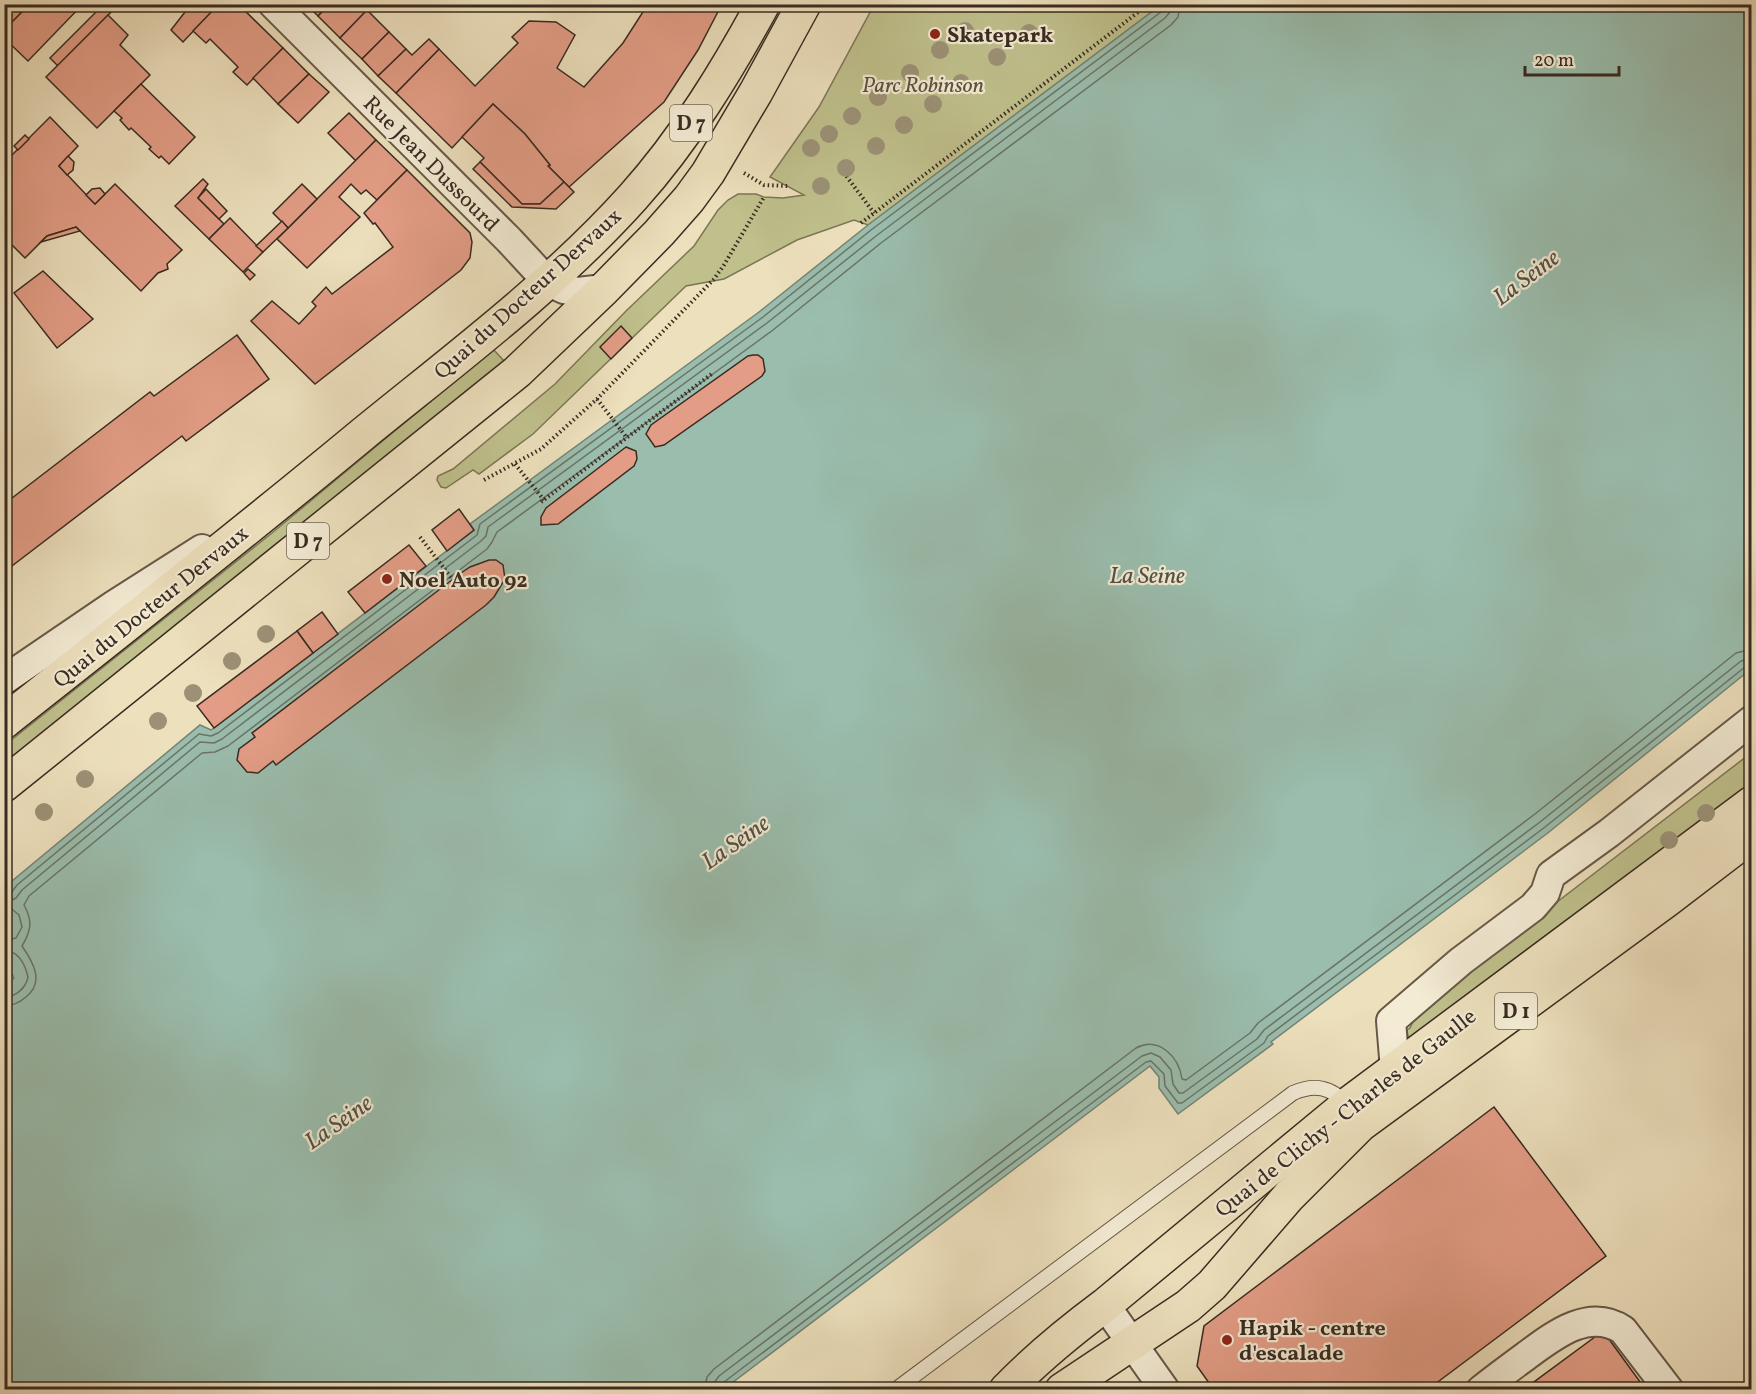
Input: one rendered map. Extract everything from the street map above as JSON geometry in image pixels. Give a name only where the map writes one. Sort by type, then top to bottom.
[{"type":"main road","name":"Quai du Docteur Dervaux","points":[[4,722],[496,326],[603,230],[669,153],[719,80],[763,4]]},
{"type":"main road","name":"D 7","points":[[4,785],[517,372],[604,289],[674,216],[708,173],[756,93],[804,4]]},
{"type":"main road","name":"Quai de Clichy - Charles de Gaulle","points":[[1006,1389],[1078,1325],[1347,1105],[1752,803]]},
{"type":"main road","name":"Quai de Clichy - Charles de Gaulle","points":[[1062,1389],[1188,1306],[1212,1285],[1288,1196],[1360,1125],[1752,835]]},
{"type":"street","name":"Rue Jean Dussourd","points":[[273,4],[509,240],[547,281],[564,289],[578,292],[604,289]]},
{"type":"street","name":"Quai du Docteur Dervaux","points":[[4,680],[114,605],[295,490]]},
{"type":"street","points":[[1395,1070],[1391,1021],[1461,961],[1533,907],[1545,893],[1551,875],[1609,833],[1752,720]]},
{"type":"street","points":[[1105,1305],[1165,1389]]},
{"type":"street","points":[[1481,1389],[1559,1332],[1579,1324],[1603,1321],[1623,1330],[1669,1389]]},
{"type":"lane","points":[[895,1389],[1293,1093],[1306,1087],[1320,1087],[1339,1095],[1347,1105]]},
{"type":"path","points":[[861,223],[1149,4]]},
{"type":"path","points":[[841,168],[874,213]]},
{"type":"path","points":[[764,185],[788,186]]},
{"type":"path","points":[[484,480],[541,449],[597,399],[714,279],[764,197]]},
{"type":"path","points":[[515,464],[542,501],[713,373]]},
{"type":"path","points":[[597,399],[627,438]]},
{"type":"path","points":[[420,537],[453,580]]},
{"type":"green space","name":"Parc Robinson","points":[[874,5],[1161,5],[868,225],[854,220],[797,240],[724,279],[686,286],[533,434],[479,474],[473,470],[446,488],[441,487],[437,480],[438,476],[453,469],[555,384],[694,246],[718,210],[728,200],[738,194],[783,198],[804,195],[770,177],[819,107]]},
{"type":"green space","points":[[493,349],[505,362],[281,544],[5,763],[5,745],[272,533]]},
{"type":"green space","points":[[1751,753],[1751,790],[1409,1044],[1407,1030],[1419,1008]]},
{"type":"water","name":"La Seine","points":[[1161,5],[1751,5],[1751,669],[1549,832],[1178,1114],[1159,1088],[1159,1077],[1150,1066],[724,1389],[5,1389],[4,986],[14,978],[5,959],[5,928],[9,926],[5,903],[12,881],[200,725],[211,730],[214,728],[474,530],[470,524],[759,312],[868,225]]},
{"type":"building","points":[[4,4],[13,4],[21,13],[4,30]]},
{"type":"building","points":[[30,4],[83,4],[28,61],[4,38],[4,30]]},
{"type":"building","points":[[104,4],[119,4],[58,66],[50,58]]},
{"type":"building","points":[[177,4],[219,4],[183,42],[171,30],[185,12]]},
{"type":"building","points":[[219,4],[238,4],[283,48],[247,85],[233,72],[238,67],[210,39],[206,43],[193,31]]},
{"type":"building","points":[[306,4],[330,4],[318,16]]},
{"type":"building","points":[[330,4],[361,4],[367,10],[340,38],[318,16]]},
{"type":"building","points":[[648,4],[722,4],[698,50],[664,102],[569,187],[548,166],[550,165],[525,134],[493,104],[452,148],[396,93],[439,49],[475,86],[518,43],[512,37],[529,21],[556,22],[575,35],[557,68],[584,87],[623,43]]},
{"type":"building","points":[[367,10],[389,32],[362,59],[340,38]]},
{"type":"building","points":[[108,15],[128,35],[120,45],[150,75],[97,128],[46,77]]},
{"type":"building","points":[[389,32],[406,49],[378,76],[362,59]]},
{"type":"building","points":[[429,39],[439,49],[396,93],[378,76],[406,49],[412,55]]},
{"type":"building","points":[[283,48],[309,74],[278,104],[253,78]]},
{"type":"building","points":[[309,74],[329,92],[298,123],[278,104]]},
{"type":"building","points":[[141,84],[195,137],[169,164],[149,149],[151,147],[131,128],[129,130],[120,120],[122,118],[114,111]]},
{"type":"building","points":[[493,104],[525,134],[550,165],[548,166],[564,182],[540,204],[522,204],[480,162],[484,158],[462,137]]},
{"type":"building","points":[[349,113],[376,140],[356,161],[328,133]]},
{"type":"building","points":[[50,117],[78,146],[59,166],[95,204],[115,184],[182,250],[167,264],[168,269],[158,273],[141,291],[76,227],[47,236],[25,258],[4,237],[4,163]]},
{"type":"building","points":[[25,135],[29,139],[18,150],[14,146]]},
{"type":"building","points":[[376,140],[407,170],[377,200],[366,190],[361,194],[351,184],[339,197],[360,217],[307,268],[277,239]]},
{"type":"building","points":[[68,156],[74,162],[73,170],[67,175],[59,166]]},
{"type":"building","points":[[480,162],[522,204],[540,204],[564,182],[574,192],[556,209],[512,207],[473,169]]},
{"type":"building","points":[[407,170],[470,233],[472,242],[470,258],[461,270],[315,384],[251,321],[272,301],[299,324],[316,306],[312,302],[326,287],[332,294],[393,247],[375,223],[373,224],[364,213]]},
{"type":"building","points":[[203,179],[208,184],[198,198],[224,224],[209,239],[175,206]]},
{"type":"building","points":[[302,184],[317,199],[288,228],[273,213]]},
{"type":"building","points":[[100,188],[105,194],[95,204],[86,195],[92,189]]},
{"type":"building","points":[[206,189],[227,211],[219,219],[198,198]]},
{"type":"building","points":[[230,218],[263,252],[243,272],[209,239]]},
{"type":"building","points":[[282,221],[288,228],[263,252],[256,246]]},
{"type":"building","points":[[76,227],[80,231],[41,242],[47,236]]},
{"type":"building","points":[[248,269],[255,275],[250,280],[244,273]]},
{"type":"building","points":[[43,271],[93,319],[57,348],[14,293]]},
{"type":"building","points":[[621,326],[632,338],[611,359],[600,347]]},
{"type":"building","points":[[237,335],[269,379],[186,441],[182,436],[4,572],[4,489],[12,498],[150,392],[154,396]]},
{"type":"building","points":[[758,355],[763,359],[765,371],[762,376],[664,445],[655,447],[646,434],[651,425],[748,356]]},
{"type":"building","points":[[626,447],[636,451],[637,459],[634,466],[558,524],[541,525],[541,517],[546,508]]},
{"type":"building","points":[[459,509],[474,530],[447,551],[432,530]]},
{"type":"building","name":"Noel Auto 92","points":[[409,545],[426,566],[365,613],[348,592]]},
{"type":"building","points":[[489,560],[496,560],[503,565],[505,579],[486,605],[276,765],[273,761],[258,773],[247,772],[237,760],[239,749],[255,737],[252,733],[461,573]]},
{"type":"building","points":[[322,612],[338,634],[313,653],[297,631]]},
{"type":"building","points":[[297,631],[313,653],[214,728],[197,706]]},
{"type":"building","points":[[1494,1107],[1606,1256],[1427,1390],[1214,1390],[1197,1366],[1204,1326]]},
{"type":"building","points":[[1603,1331],[1646,1390],[1523,1390]]},
{"type":"place","name":"Skatepark","points":[[935,34]]},
{"type":"place","name":"Noel Auto 92","points":[[387,579]]},
{"type":"place","name":"Hapik - centre d'escalade","points":[[1227,1340]]}]
